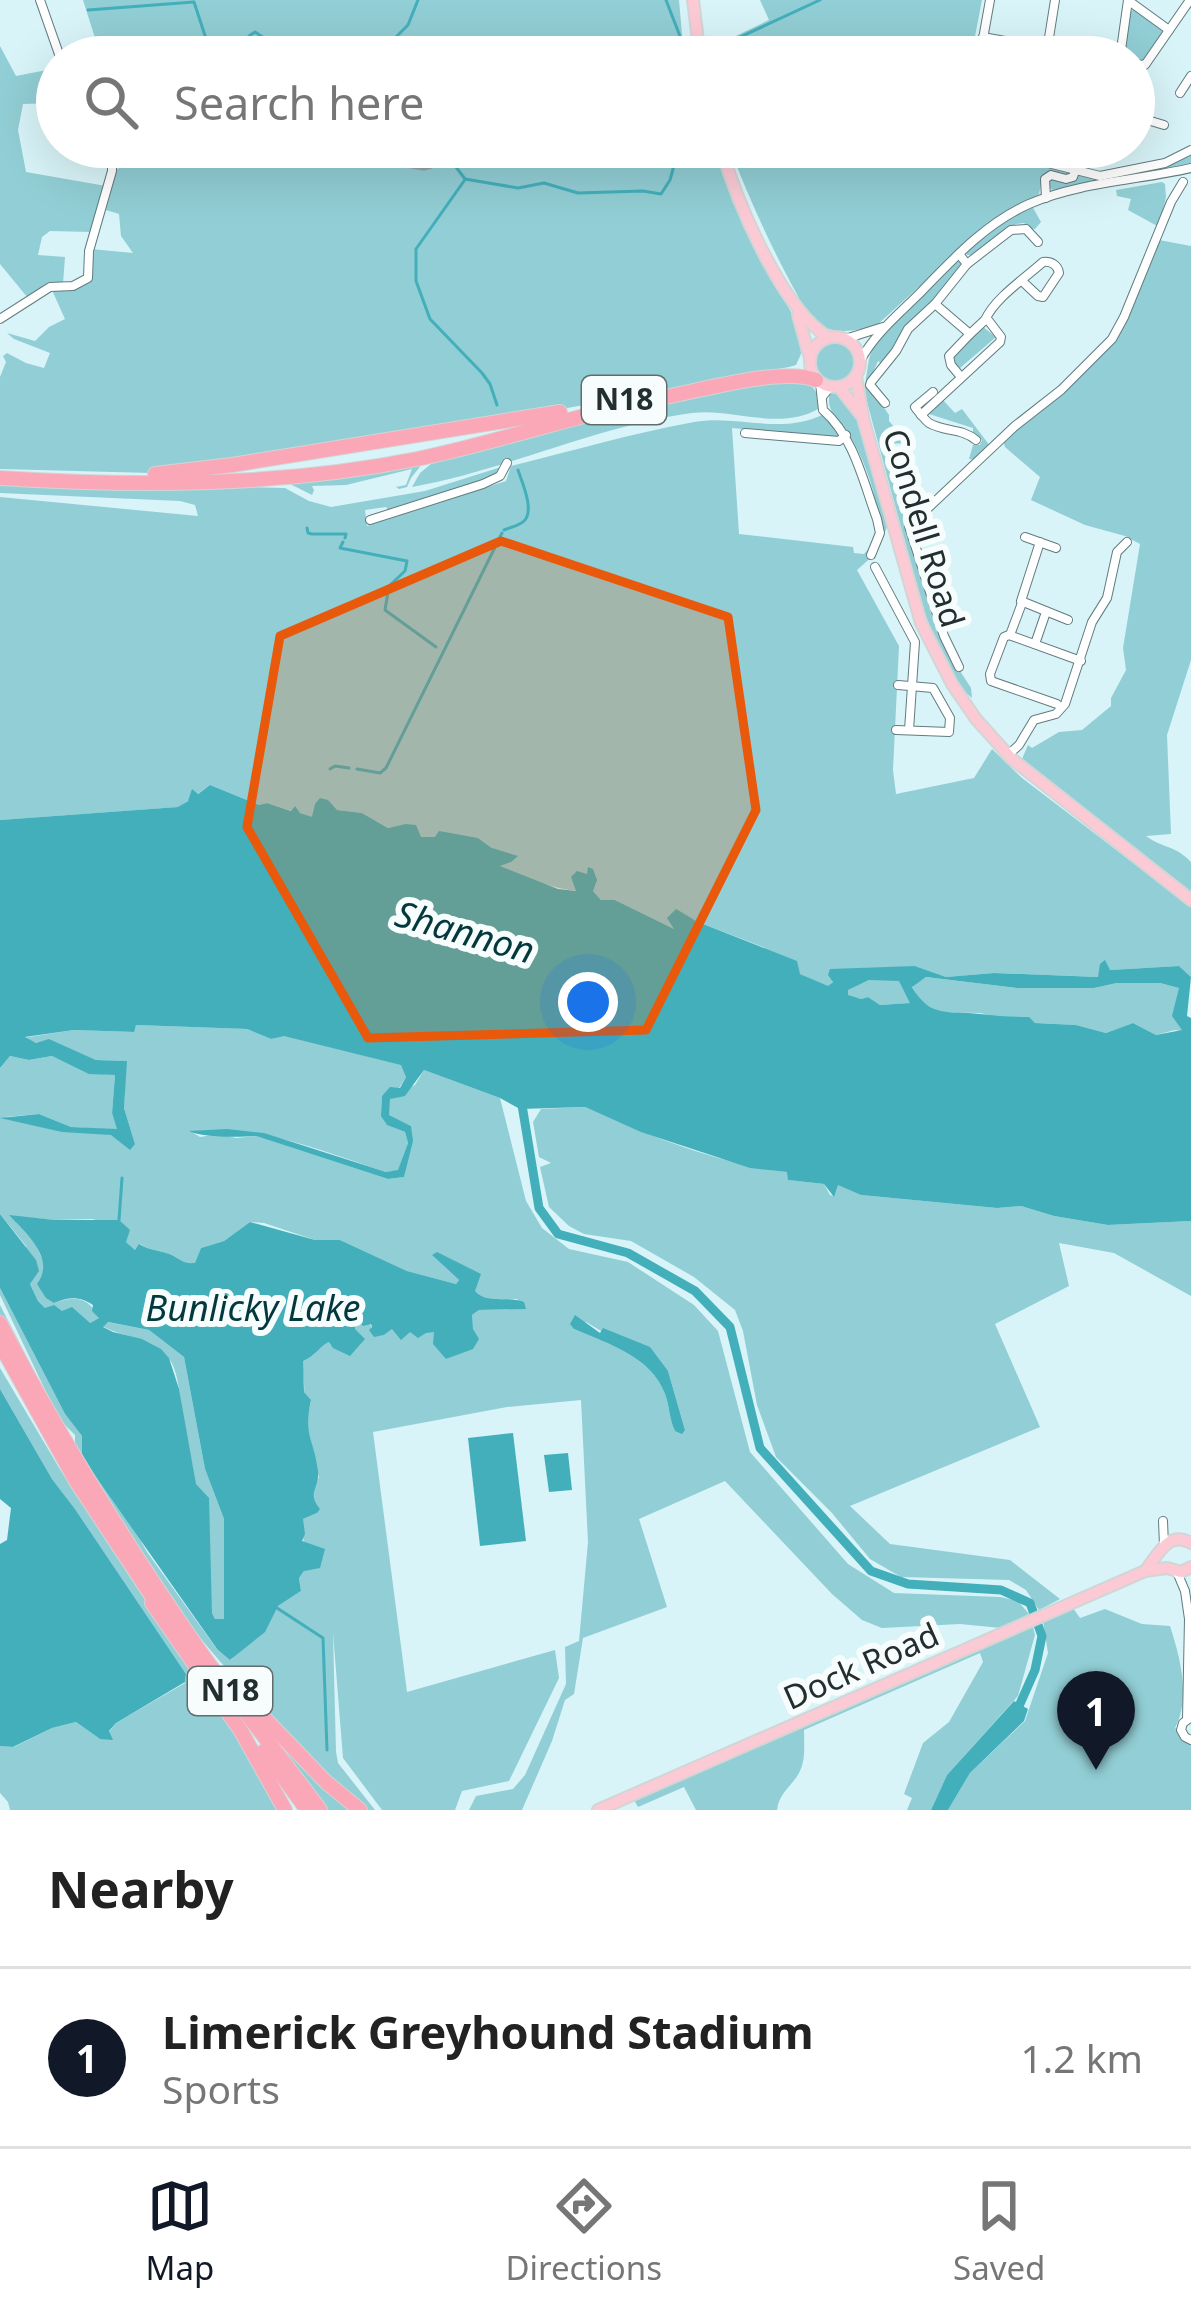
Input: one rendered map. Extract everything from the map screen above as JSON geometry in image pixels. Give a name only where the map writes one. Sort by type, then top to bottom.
[{"type":"highway","name":"N18","points":[[0,475],[118,477],[232,466],[587,408],[796,369],[809,360]]},
{"type":"highway","name":"N18","points":[[0,475],[124,483],[310,477],[419,458],[593,412],[733,384],[792,375],[825,387]]},
{"type":"highway","name":"N18","points":[[0,1322],[138,1568],[320,1810]]},
{"type":"highway","name":"N18","points":[[0,1344],[76,1480],[307,1810]]},
{"type":"highway","name":"N18","points":[[138,1568],[140,1586],[242,1731],[285,1810]]},
{"type":"highway","name":"N18","points":[[138,1568],[235,1687],[359,1810]]},
{"type":"main road","points":[[693,0],[697,36]]},
{"type":"main road","points":[[728,168],[751,225],[795,305],[828,338]]},
{"type":"main road","points":[[795,305],[809,360],[825,387],[863,418]]},
{"type":"main road","points":[[809,360],[817,343],[828,338],[854,345],[860,361],[856,376],[825,387]]},
{"type":"main road","name":"Condell Road","points":[[856,376],[863,418],[921,623],[970,712],[1038,782],[1191,900]]},
{"type":"main road","points":[[1172,1570],[1161,1560],[1167,1545],[1191,1543]]},
{"type":"main road","name":"Dock Road","points":[[1145,1571],[1167,1545]]},
{"type":"main road","name":"Dock Road","points":[[598,1810],[1145,1571],[1191,1567]]},
{"type":"street","points":[[40,0],[53,36]]},
{"type":"street","points":[[983,36],[990,0]]},
{"type":"street","points":[[1048,36],[1055,0]]},
{"type":"street","points":[[1155,50],[1190,0]]},
{"type":"street","points":[[1124,36],[1129,4],[1168,30]]},
{"type":"street","points":[[1180,93],[1191,76]]},
{"type":"street","points":[[1155,122],[1164,125]]},
{"type":"street","points":[[1155,166],[1191,150]]},
{"type":"street","points":[[0,319],[46,289],[85,281],[112,168]]},
{"type":"street","points":[[1066,168],[1100,176],[1146,168]]},
{"type":"street","points":[[1046,198],[1046,179],[1051,175],[1073,177],[1078,168]]},
{"type":"street","points":[[860,361],[884,327],[958,254],[1008,215],[1071,190],[1164,175],[1185,177],[1112,339],[909,526],[944,636],[959,667]]},
{"type":"street","points":[[885,403],[870,385],[908,329],[968,264],[1012,230],[1026,229],[1037,236]]},
{"type":"street","points":[[958,254],[968,264]]},
{"type":"street","points":[[961,377],[949,356],[987,313],[1022,280],[1043,262],[1058,268],[1043,297],[1022,280]]},
{"type":"street","points":[[935,304],[970,334]]},
{"type":"street","points":[[921,415],[1000,342],[1000,334],[985,320]]},
{"type":"street","points":[[845,339],[884,327]]},
{"type":"street","points":[[825,387],[824,410],[846,435],[877,519],[880,533],[872,555]]},
{"type":"street","points":[[933,392],[915,407],[929,424],[967,433],[976,440]]},
{"type":"street","points":[[745,433],[839,441],[846,435]]},
{"type":"street","points":[[370,520],[483,484],[503,473],[506,463]]},
{"type":"street","points":[[1025,537],[1056,548]]},
{"type":"street","points":[[1010,635],[1040,542]]},
{"type":"street","points":[[1008,755],[1034,720],[1063,709],[1092,622],[1107,598],[1117,552],[1127,542]]},
{"type":"street","points":[[875,567],[915,642],[909,730]]},
{"type":"street","points":[[1022,602],[1068,620]]},
{"type":"street","points":[[1035,644],[1046,612]]},
{"type":"street","points":[[1049,705],[989,678],[1004,637],[1010,635],[1081,661]]},
{"type":"street","points":[[898,685],[933,688],[948,677]]},
{"type":"street","points":[[896,730],[949,732],[950,718],[933,688]]},
{"type":"street","points":[[1190,1740],[1181,1730],[1189,1714],[1185,1591],[1191,1567]]},
{"type":"street","points":[[1172,1570],[1185,1591]]},
{"type":"highlighted area","points":[[501,541],[728,617],[756,810],[646,1030],[368,1038],[247,827],[280,636]]},
{"type":"shaded area","points":[[83,0],[679,0],[682,36],[94,36]]},
{"type":"shaded area","points":[[760,0],[982,0],[975,36],[736,36],[769,20]]},
{"type":"shaded area","points":[[1134,9],[1163,29],[1155,46],[1155,36],[1125,36],[1128,14]]},
{"type":"shaded area","points":[[0,46],[16,76],[36,72],[36,104],[23,104],[18,130],[26,172],[106,186],[91,232],[50,231],[42,237],[38,255],[65,257],[63,284],[48,282],[28,298],[0,264]]},
{"type":"shaded area","points":[[1191,153],[1191,164],[1175,172],[1053,190],[1047,186],[1052,179],[1075,179],[1079,174],[1099,178],[1155,168],[1155,163]]},
{"type":"shaded area","points":[[723,168],[741,219],[799,327],[801,354],[796,365],[789,367],[535,414],[151,473],[0,469],[3,356],[7,353],[44,368],[50,353],[7,333],[35,341],[65,319],[51,288],[86,284],[92,271],[91,249],[133,253],[121,236],[119,214],[106,210],[117,169]]},
{"type":"shaded area","points":[[738,168],[1057,168],[1070,174],[1047,173],[1039,194],[990,222],[877,325],[856,330],[827,329],[812,319]]},
{"type":"shaded area","points":[[1162,182],[1166,197],[1159,227],[1128,210],[1131,199],[1117,196],[1116,190]]},
{"type":"shaded area","points":[[1032,206],[1041,222],[1035,229],[1016,224],[967,255],[966,249],[1008,217]]},
{"type":"shaded area","points":[[1159,240],[1191,246],[1191,660],[1167,735],[1171,834],[1146,836],[1191,862],[1191,894],[1022,759],[1028,745],[1032,748],[1059,732],[1082,730],[1111,706],[1126,670],[1123,648],[1140,544],[1031,500],[1040,477],[1003,441],[1113,341]]},
{"type":"shaded area","points":[[959,259],[963,265],[882,364],[878,361],[868,384],[908,443],[885,444],[918,559],[972,698],[948,668],[923,608],[864,391],[875,341]]},
{"type":"shaded area","points":[[983,327],[996,337],[960,368],[953,356]]},
{"type":"shaded area","points":[[834,340],[849,347],[856,362],[849,377],[834,384],[819,377],[812,362],[819,347]]},
{"type":"shaded area","points":[[798,377],[807,380],[819,396],[820,408],[805,415],[773,419],[708,412],[656,419],[412,487],[431,464],[510,437],[665,400]]},
{"type":"shaded area","points":[[830,392],[854,406],[888,525],[875,554],[857,570],[899,646],[896,794],[974,778],[992,749],[1022,778],[1191,907],[1191,977],[1179,966],[1110,970],[1099,977],[994,973],[946,977],[915,966],[833,981],[828,987],[800,974],[763,947],[676,910],[678,931],[615,900],[601,900],[588,875],[582,873],[577,891],[497,865],[492,848],[478,838],[421,837],[405,824],[388,828],[362,813],[337,810],[330,804],[313,818],[294,807],[292,811],[259,805],[210,785],[179,807],[0,820],[0,497],[198,516],[195,505],[180,501],[0,493],[0,480],[285,488],[331,507],[425,491],[501,467],[499,475],[389,512],[386,507],[365,510],[367,526],[506,481],[511,466],[625,437],[711,420],[775,424],[824,414],[841,433],[837,438],[732,428],[739,534],[853,547],[854,553],[864,554],[881,535],[877,509],[861,456],[831,409]]},
{"type":"shaded area","points":[[942,399],[955,413],[962,409],[990,446],[976,460],[969,459],[973,445],[982,440],[973,428],[929,414]]},
{"type":"shaded area","points":[[422,464],[407,487],[399,489],[396,487],[406,485],[412,469],[346,485],[312,486],[312,495],[290,484]]},
{"type":"shaded area","points":[[926,977],[1017,988],[1160,983],[1180,988],[1183,1031],[1156,1035],[1133,1023],[1106,1033],[1014,1017],[940,1012],[921,1002],[912,986]]},
{"type":"shaded area","points":[[869,980],[900,980],[911,1003],[880,1005],[868,997],[848,996],[847,990]]},
{"type":"shaded area","points":[[136,1025],[247,1029],[271,1039],[284,1035],[402,1064],[406,1077],[399,1088],[382,1096],[384,1120],[405,1132],[408,1143],[398,1171],[386,1172],[266,1135],[192,1132],[200,1137],[256,1136],[388,1179],[404,1177],[411,1126],[388,1115],[390,1098],[415,1085],[424,1070],[500,1098],[526,1201],[542,1228],[569,1249],[628,1262],[694,1305],[718,1331],[750,1452],[848,1564],[894,1593],[1000,1597],[1018,1601],[1029,1614],[1001,1628],[960,1624],[882,1628],[862,1620],[725,1481],[639,1519],[667,1607],[583,1638],[574,1694],[565,1700],[522,1810],[469,1810],[476,1796],[513,1789],[525,1775],[566,1684],[565,1647],[579,1641],[588,1542],[581,1400],[507,1407],[373,1432],[407,1692],[555,1650],[559,1678],[509,1781],[462,1791],[455,1810],[382,1810],[343,1758],[333,1633],[338,1763],[375,1810],[366,1810],[257,1702],[159,1584],[75,1449],[75,1435],[62,1422],[70,1443],[0,1317],[0,1305],[58,1417],[0,1288],[65,1414],[147,1552],[216,1648],[231,1660],[278,1606],[301,1591],[303,1519],[317,1513],[312,1495],[319,1477],[305,1427],[311,1401],[304,1392],[302,1361],[355,1330],[355,1316],[370,1323],[374,1336],[393,1328],[435,1332],[446,1359],[473,1348],[472,1315],[479,1310],[525,1309],[517,1299],[485,1300],[433,1256],[459,1280],[456,1284],[407,1271],[340,1240],[315,1240],[264,1223],[250,1222],[224,1241],[201,1248],[195,1264],[140,1244],[135,1250],[126,1242],[119,1220],[11,1216],[36,1244],[54,1303],[81,1300],[99,1318],[90,1323],[45,1308],[30,1284],[26,1246],[0,1214],[0,1068],[10,1056],[29,1060],[52,1056],[89,1073],[115,1075],[112,1113],[118,1130],[71,1127],[39,1114],[5,1117],[112,1135],[135,1144],[124,1108],[126,1061],[96,1060],[50,1040],[36,1043],[23,1038],[74,1030],[133,1032]],"holes":[[[586,1322],[668,1371],[685,1430],[675,1431],[665,1394],[650,1370],[627,1353],[574,1329]]]},
{"type":"shaded area","points":[[585,1107],[685,1147],[788,1172],[789,1180],[824,1184],[834,1196],[838,1184],[861,1195],[997,1208],[1021,1206],[1108,1225],[1191,1221],[1191,1296],[1114,1253],[1059,1243],[1069,1286],[995,1324],[1040,1427],[850,1506],[890,1544],[1010,1560],[1060,1599],[1039,1610],[1026,1590],[1009,1580],[901,1577],[870,1559],[776,1457],[757,1405],[735,1310],[694,1277],[631,1241],[584,1234],[549,1207],[540,1167],[551,1163],[539,1157],[533,1122],[541,1109]]},
{"type":"shaded area","points":[[107,1322],[149,1330],[184,1357],[205,1469],[224,1519],[224,1619],[215,1619],[212,1613],[200,1512],[174,1369],[161,1350],[102,1326]]},
{"type":"shaded area","points":[[0,1368],[136,1586],[220,1703],[281,1810],[10,1810],[0,1793],[0,1746],[14,1747],[76,1722],[100,1739],[112,1739],[109,1732],[116,1723],[185,1683],[186,1674],[52,1479],[0,1389]]},
{"type":"shaded area","points":[[1073,1608],[1080,1618],[1105,1609],[1142,1624],[1170,1626],[1183,1691],[1175,1728],[1191,1737],[1191,1810],[948,1810],[970,1773],[1025,1721],[1048,1653],[1043,1621]]},
{"type":"shaded area","points":[[1033,1627],[1035,1635],[1018,1696],[947,1775],[931,1810],[907,1810],[912,1798],[904,1794],[923,1743],[949,1722],[983,1662],[980,1653],[804,1730],[801,1768],[777,1810],[696,1810],[684,1787],[638,1807],[634,1800],[1013,1633]]},
{"type":"shaded area","points":[[241,1698],[358,1810],[325,1810]]},
{"type":"water","name":"Shannon","points":[[210,785],[259,805],[291,811],[295,806],[312,817],[320,798],[337,810],[362,813],[388,828],[416,825],[421,837],[435,837],[439,831],[478,838],[518,856],[500,866],[558,889],[576,891],[571,877],[577,871],[587,874],[588,867],[597,880],[593,891],[601,900],[615,900],[674,929],[667,918],[676,909],[797,961],[800,974],[828,986],[833,982],[830,969],[915,966],[946,977],[994,973],[1098,977],[1105,960],[1110,970],[1179,966],[1191,977],[1187,1016],[1191,1018],[1191,1221],[1108,1225],[1021,1206],[997,1208],[861,1195],[838,1185],[834,1197],[824,1184],[788,1180],[787,1172],[750,1168],[641,1132],[585,1107],[520,1109],[424,1070],[405,1096],[390,1099],[389,1115],[411,1126],[413,1141],[404,1177],[388,1179],[256,1136],[189,1131],[264,1133],[386,1172],[398,1170],[408,1143],[405,1132],[387,1125],[381,1116],[382,1096],[390,1087],[400,1088],[406,1077],[401,1065],[284,1036],[271,1039],[247,1029],[136,1025],[134,1032],[74,1030],[25,1037],[36,1043],[49,1039],[96,1060],[127,1061],[124,1108],[135,1144],[130,1150],[111,1135],[62,1132],[0,1118],[39,1114],[71,1127],[117,1129],[112,1113],[115,1075],[89,1074],[52,1056],[29,1060],[10,1056],[0,1068],[0,820],[178,807],[188,801],[192,789],[198,794]],"holes":[[[926,977],[1017,988],[1160,983],[1179,988],[1172,1016],[1182,1030],[1156,1035],[1133,1023],[1106,1033],[1076,1025],[1035,1023],[1029,1017],[941,1011],[926,1004],[912,987]],[[869,980],[899,981],[910,1003],[880,1005],[868,997],[848,995],[848,990]]]},
{"type":"water","name":"Bunlicky Lake","points":[[0,1214],[36,1260],[39,1271],[30,1284],[38,1301],[45,1308],[54,1305],[62,1311],[72,1307],[90,1323],[99,1318],[88,1302],[74,1298],[54,1303],[46,1298],[37,1284],[42,1275],[41,1256],[9,1215],[119,1220],[130,1230],[126,1242],[135,1250],[139,1244],[191,1263],[201,1248],[224,1241],[250,1222],[315,1240],[340,1240],[407,1271],[456,1284],[459,1280],[432,1255],[437,1252],[481,1274],[475,1291],[480,1295],[524,1302],[526,1309],[479,1310],[472,1315],[479,1339],[473,1349],[446,1359],[433,1344],[434,1332],[418,1338],[410,1332],[401,1340],[392,1329],[374,1337],[371,1324],[363,1326],[355,1317],[355,1329],[365,1339],[350,1356],[329,1342],[303,1361],[318,1471],[314,1498],[320,1509],[303,1519],[302,1541],[325,1549],[320,1568],[304,1571],[299,1578],[301,1591],[278,1606],[265,1632],[230,1660],[217,1649],[82,1457],[82,1436],[65,1414],[0,1288]],"holes":[[[108,1322],[149,1330],[184,1357],[205,1469],[224,1519],[224,1619],[215,1619],[212,1613],[209,1498],[196,1484],[169,1358],[142,1339],[103,1327]]]},
{"type":"water","points":[[575,1315],[600,1333],[603,1328],[650,1347],[668,1371],[685,1430],[682,1434],[675,1431],[665,1394],[650,1370],[627,1353],[574,1329],[570,1324]]},
{"type":"water","points":[[0,1389],[52,1479],[186,1674],[185,1682],[116,1723],[109,1731],[113,1740],[100,1739],[76,1722],[13,1747],[0,1746],[0,1544],[7,1540],[11,1508],[0,1499]]},
{"type":"water","points":[[513,1433],[526,1541],[480,1546],[468,1438]]},
{"type":"water","points":[[568,1453],[572,1490],[549,1492],[544,1455]]},
{"type":"water","points":[[1014,1701],[1028,1709],[1024,1721],[970,1773],[948,1810],[931,1810],[947,1775]]},
{"type":"waterway","points":[[397,36],[408,25],[418,0]]},
{"type":"waterway","points":[[666,0],[680,36]]},
{"type":"waterway","points":[[742,36],[820,0]]},
{"type":"waterway","points":[[88,10],[194,2],[205,36]]},
{"type":"waterway","points":[[249,36],[255,32],[261,36]]},
{"type":"waterway","points":[[457,168],[465,179],[518,188],[544,183],[578,193],[661,194],[673,168]]},
{"type":"waterway","points":[[464,181],[416,249],[416,281],[430,319],[482,373],[497,405]]},
{"type":"waterway","points":[[504,530],[527,516],[527,496],[518,470]]},
{"type":"waterway","points":[[307,528],[308,533],[346,534],[345,538]]},
{"type":"waterway","points":[[357,769],[380,773],[386,768],[502,533]]},
{"type":"waterway","points":[[343,542],[340,548],[407,561],[405,571],[389,586],[385,610],[436,647]]},
{"type":"waterway","points":[[330,769],[349,768]]},
{"type":"waterway","points":[[521,1099],[539,1208],[558,1234],[628,1253],[695,1291],[730,1327],[760,1448],[871,1571],[908,1584],[1001,1590],[1030,1603],[1042,1636],[1035,1670],[1016,1713]]},
{"type":"waterway","points":[[119,1220],[122,1178]]},
{"type":"waterway","points":[[277,1608],[323,1638],[327,1750]]},
{"type":"place","name":"Limerick Greyhound Stadium","points":[[1096,1770]]}]
